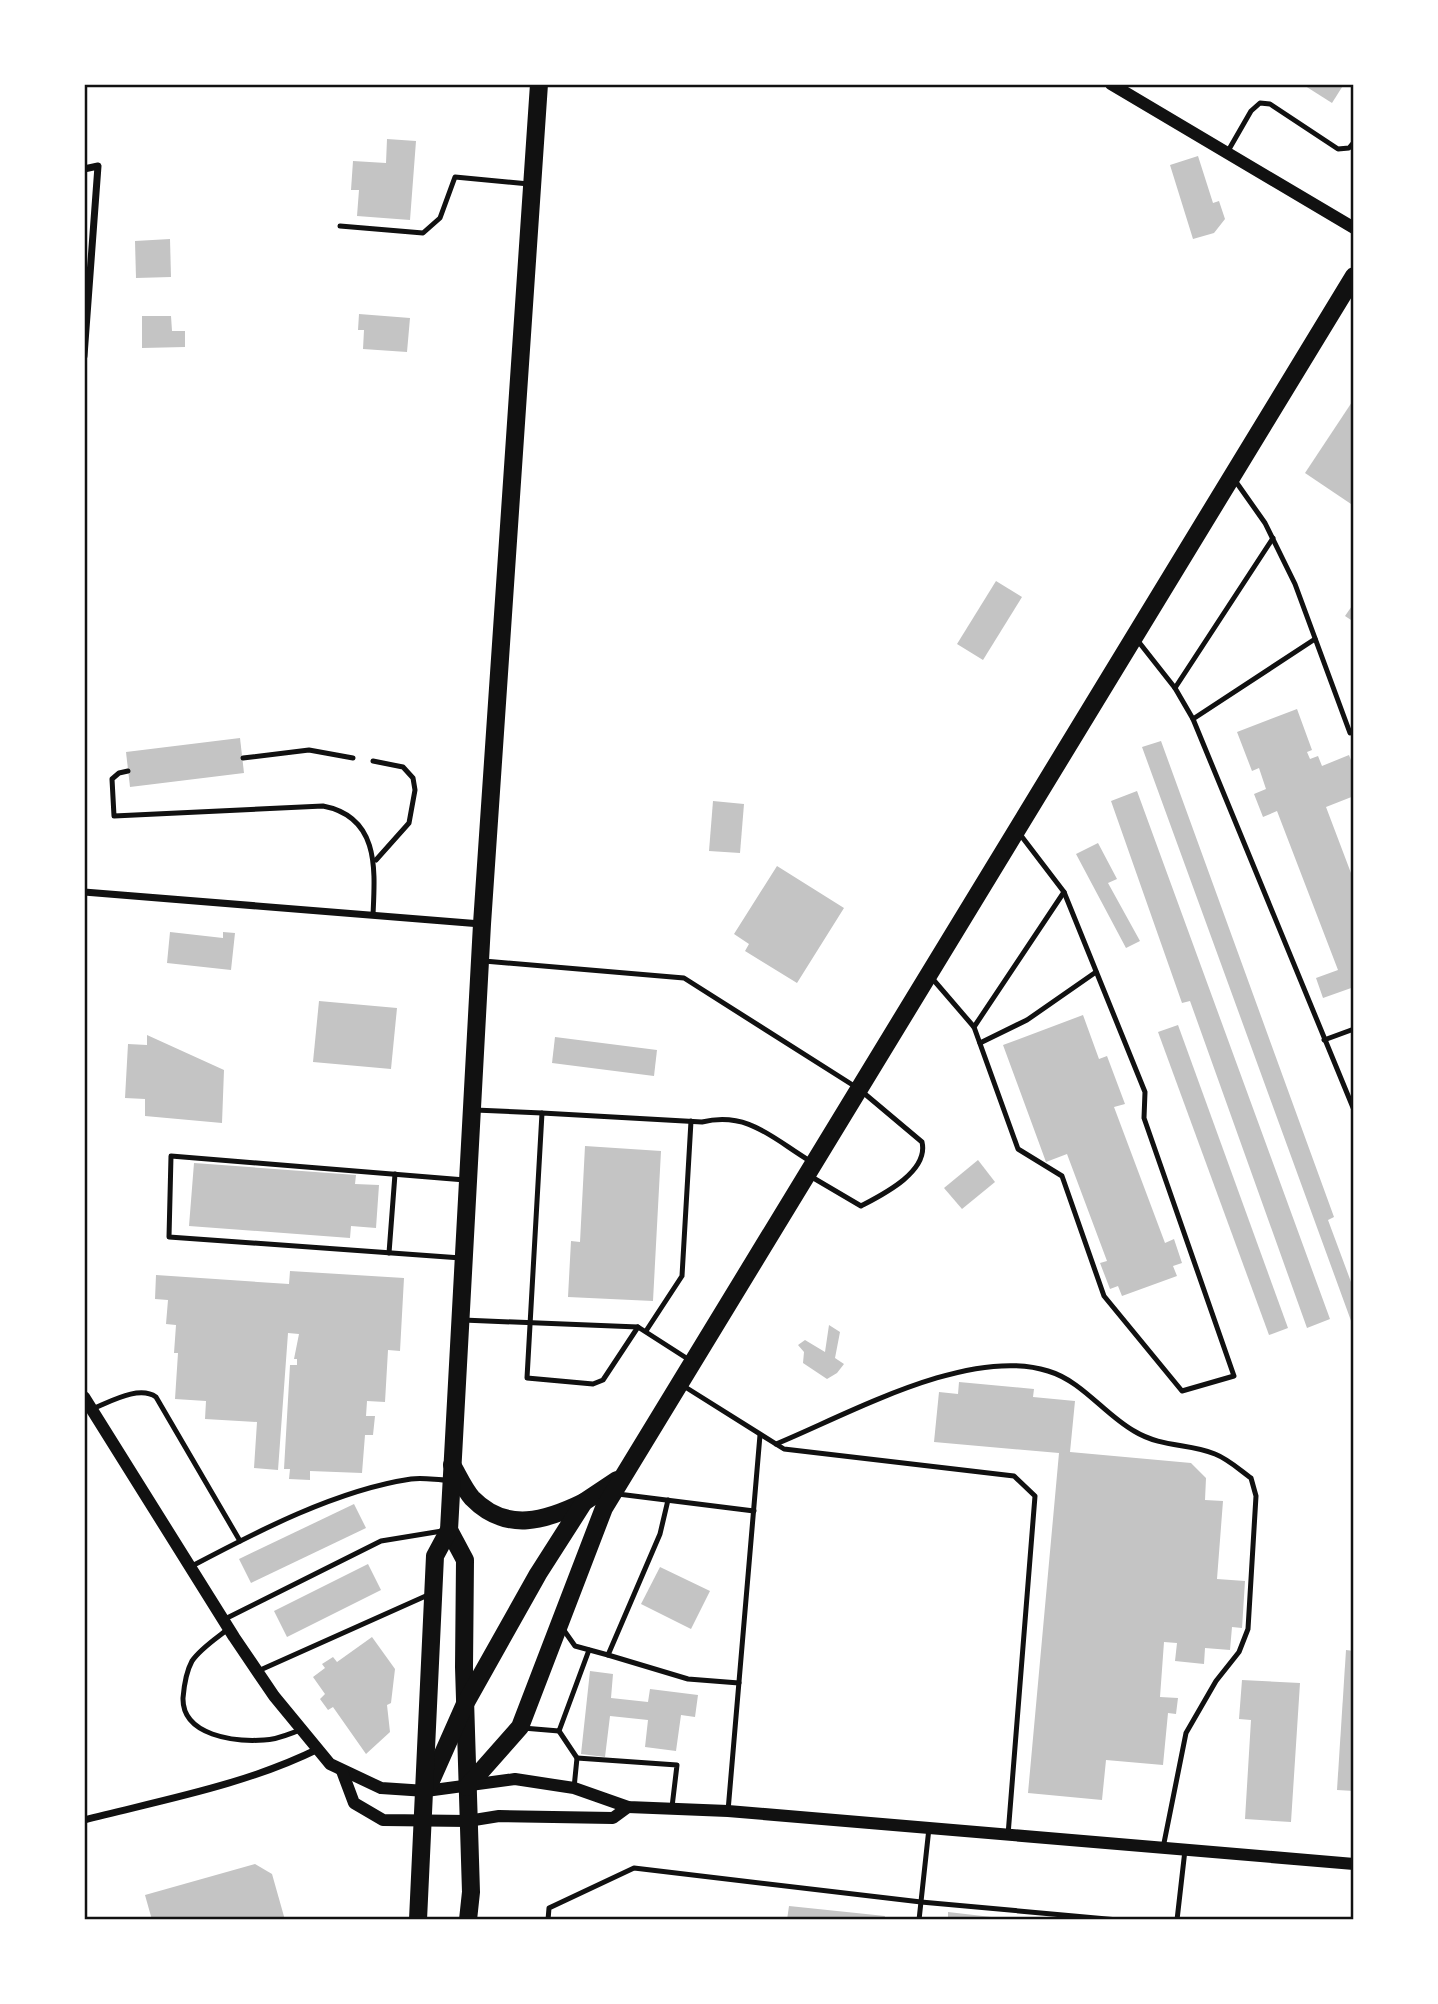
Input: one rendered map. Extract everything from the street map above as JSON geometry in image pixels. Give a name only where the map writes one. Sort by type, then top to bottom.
[{"type":"main road","points":[[418,1920],[425,1821],[435,1556],[449,1530],[482,924],[539,84]]},
{"type":"main road","points":[[467,1787],[520,1727],[604,1508],[1354,276]]},
{"type":"main road","points":[[452,1473],[472,1498],[496,1513],[521,1522],[551,1518],[584,1502],[623,1476]]},
{"type":"main road","points":[[426,1791],[465,1704],[538,1574],[584,1502]]},
{"type":"main road","points":[[449,1530],[465,1560],[468,1920]]},
{"type":"street","points":[[1111,84],[1354,228]]},
{"type":"street","points":[[84,169],[98,166],[84,356]]},
{"type":"street","points":[[84,892],[482,924]]},
{"type":"street","points":[[84,1397],[189,1568],[258,1672],[302,1730],[330,1764],[381,1788],[426,1791],[516,1779],[574,1788],[628,1808],[728,1811],[1354,1864]]},
{"type":"street","points":[[84,1820],[228,1783],[294,1761],[318,1749]]},
{"type":"street","points":[[342,1771],[354,1803],[383,1820],[468,1821],[499,1816],[613,1818],[628,1808]]},
{"type":"lane","points":[[1227,152],[1251,111],[1260,103],[1270,104],[1338,149],[1349,148],[1354,142]]},
{"type":"lane","points":[[340,226],[423,233],[440,218],[455,177],[532,184]]},
{"type":"lane","points":[[1232,477],[1273,538],[1295,584],[1350,733]]},
{"type":"lane","points":[[1175,688],[1273,538]]},
{"type":"lane","points":[[1134,637],[1175,688],[1193,719],[1354,1110]]},
{"type":"lane","points":[[1193,719],[1315,639]]},
{"type":"lane","points":[[243,758],[309,750],[353,758]]},
{"type":"lane","points":[[373,761],[403,767],[413,778],[415,790],[409,823],[376,860]]},
{"type":"lane","points":[[128,772],[118,772],[112,779],[114,816],[323,807],[341,810],[357,821],[376,860],[373,915]]},
{"type":"lane","points":[[928,975],[974,1027],[1018,1149],[1062,1176],[1104,1296],[1182,1391],[1234,1376],[1144,1118],[1146,1092],[1064,892],[1017,830]]},
{"type":"lane","points":[[974,1027],[1064,892]]},
{"type":"lane","points":[[472,1110],[691,1121],[740,1119],[861,1206],[897,1188],[922,1157],[922,1142],[859,1089],[684,978],[480,961]]},
{"type":"lane","points":[[980,1043],[1027,1020],[1096,972]]},
{"type":"lane","points":[[1324,1040],[1354,1029]]},
{"type":"lane","points":[[542,1112],[527,1378],[593,1384],[603,1380],[638,1327]]},
{"type":"lane","points":[[646,1331],[682,1276],[691,1121]]},
{"type":"lane","points":[[464,1259],[169,1237],[171,1156],[468,1180]]},
{"type":"lane","points":[[388,1253],[395,1174]]},
{"type":"lane","points":[[460,1320],[638,1327],[693,1362]]},
{"type":"lane","points":[[776,1444],[909,1388],[971,1368],[1022,1365],[1049,1371],[1080,1388],[1133,1431],[1164,1445],[1215,1454],[1251,1478],[1256,1496],[1248,1629],[1238,1652],[1216,1681],[1186,1733],[1163,1848]]},
{"type":"lane","points":[[679,1384],[784,1449],[1014,1476],[1035,1496],[1008,1835]]},
{"type":"lane","points":[[92,1409],[139,1393],[156,1396],[240,1541]]},
{"type":"lane","points":[[728,1811],[760,1434]]},
{"type":"lane","points":[[189,1568],[240,1541],[368,1490],[413,1478],[452,1473]]},
{"type":"lane","points":[[613,1493],[754,1511]]},
{"type":"lane","points":[[608,1655],[660,1534],[668,1500]]},
{"type":"lane","points":[[302,1730],[267,1740],[239,1741],[198,1728],[183,1707],[184,1683],[192,1661],[226,1624],[381,1541],[449,1530]]},
{"type":"lane","points":[[258,1672],[434,1592]]},
{"type":"lane","points":[[560,1626],[575,1646],[688,1679],[739,1683]]},
{"type":"lane","points":[[559,1731],[589,1650]]},
{"type":"lane","points":[[520,1727],[559,1731]]},
{"type":"lane","points":[[559,1731],[577,1758],[574,1788]]},
{"type":"lane","points":[[577,1758],[677,1765],[672,1810]]},
{"type":"lane","points":[[919,1920],[929,1828]]},
{"type":"lane","points":[[1177,1920],[1185,1850]]},
{"type":"lane","points":[[548,1920],[549,1908],[634,1868],[921,1902],[1118,1920]]},
{"type":"building","points":[[1302,84],[1344,84],[1332,103]]},
{"type":"building","points":[[387,139],[416,141],[410,220],[357,216],[359,190],[351,190],[353,161],[386,163]]},
{"type":"building","points":[[1198,156],[1213,203],[1219,201],[1225,219],[1214,233],[1193,239],[1170,165]]},
{"type":"building","points":[[170,239],[171,277],[136,278],[135,241]]},
{"type":"building","points":[[359,314],[410,318],[407,352],[363,349],[364,330],[358,330]]},
{"type":"building","points":[[142,316],[171,316],[172,331],[185,331],[185,347],[142,348]]},
{"type":"building","points":[[1354,399],[1354,506],[1305,473]]},
{"type":"building","points":[[996,581],[1022,597],[983,660],[957,644]]},
{"type":"building","points":[[1354,603],[1354,622],[1345,616]]},
{"type":"building","points":[[1297,709],[1312,750],[1307,752],[1310,759],[1318,756],[1322,766],[1349,755],[1354,768],[1354,796],[1326,807],[1354,881],[1354,987],[1323,998],[1316,978],[1338,970],[1277,811],[1263,817],[1254,794],[1266,789],[1259,768],[1252,771],[1237,732]]},
{"type":"building","points":[[240,738],[244,773],[130,787],[126,752]]},
{"type":"building","points":[[1161,741],[1334,1217],[1328,1220],[1354,1290],[1354,1329],[1142,747]]},
{"type":"building","points":[[1137,791],[1330,1319],[1307,1328],[1190,1001],[1182,1003],[1111,801]]},
{"type":"building","points":[[713,801],[744,804],[740,853],[709,851]]},
{"type":"building","points":[[1098,843],[1117,879],[1108,883],[1140,941],[1126,948],[1076,854]]},
{"type":"building","points":[[777,866],[844,908],[797,983],[745,951],[749,944],[734,934]]},
{"type":"building","points":[[170,932],[223,938],[223,932],[235,933],[231,970],[167,963]]},
{"type":"building","points":[[319,1001],[397,1008],[391,1069],[313,1062]]},
{"type":"building","points":[[1083,1015],[1099,1059],[1107,1056],[1125,1104],[1114,1107],[1165,1243],[1174,1239],[1182,1263],[1173,1266],[1177,1276],[1122,1296],[1118,1286],[1110,1289],[1100,1263],[1107,1261],[1067,1154],[1046,1162],[1003,1045]]},
{"type":"building","points":[[1178,1025],[1288,1328],[1269,1335],[1158,1032]]},
{"type":"building","points":[[147,1035],[224,1070],[222,1123],[145,1116],[145,1099],[125,1098],[128,1044],[147,1045]]},
{"type":"building","points":[[555,1037],[657,1050],[654,1076],[552,1063]]},
{"type":"building","points":[[585,1146],[661,1151],[653,1301],[568,1297],[571,1241],[580,1242]]},
{"type":"building","points":[[978,1160],[995,1182],[962,1209],[944,1188]]},
{"type":"building","points":[[194,1163],[356,1175],[355,1184],[379,1185],[376,1228],[351,1226],[350,1238],[189,1226]]},
{"type":"building","points":[[290,1271],[404,1278],[400,1351],[388,1350],[385,1402],[367,1401],[366,1416],[375,1416],[373,1435],[365,1435],[362,1473],[310,1471],[310,1480],[289,1479],[290,1469],[284,1469],[290,1365],[297,1365],[297,1359],[294,1359],[299,1334],[288,1333],[278,1470],[254,1468],[257,1422],[205,1419],[206,1401],[175,1399],[178,1353],[174,1353],[176,1325],[166,1324],[168,1300],[155,1299],[156,1275],[289,1284]]},
{"type":"building","points":[[829,1325],[840,1332],[835,1358],[844,1364],[837,1373],[827,1379],[803,1363],[804,1352],[798,1345],[805,1340],[825,1352]]},
{"type":"building","points":[[959,1382],[1034,1389],[1033,1397],[1075,1401],[1070,1452],[1191,1463],[1206,1478],[1205,1500],[1223,1501],[1217,1579],[1245,1581],[1242,1628],[1232,1627],[1230,1650],[1205,1648],[1204,1664],[1175,1661],[1177,1643],[1164,1642],[1160,1697],[1178,1698],[1176,1714],[1168,1713],[1163,1765],[1106,1760],[1102,1800],[1028,1793],[1059,1453],[934,1442],[939,1392],[958,1394]]},
{"type":"building","points":[[354,1504],[366,1528],[251,1583],[239,1559]]},
{"type":"building","points":[[368,1564],[381,1590],[287,1637],[274,1611]]},
{"type":"building","points":[[660,1567],[710,1591],[691,1629],[641,1604]]},
{"type":"building","points":[[372,1637],[395,1669],[391,1703],[387,1705],[390,1732],[366,1754],[333,1707],[328,1710],[320,1699],[325,1694],[313,1677],[325,1668],[322,1664],[333,1657],[337,1662]]},
{"type":"building","points":[[1346,1650],[1354,1651],[1354,1791],[1337,1790]]},
{"type":"building","points":[[590,1671],[613,1674],[611,1698],[648,1702],[650,1689],[698,1695],[695,1717],[681,1715],[676,1751],[645,1747],[648,1720],[610,1716],[605,1757],[581,1754]]},
{"type":"building","points":[[1242,1680],[1300,1683],[1291,1822],[1245,1819],[1251,1720],[1239,1719]]},
{"type":"building","points":[[255,1864],[272,1874],[285,1920],[152,1920],[145,1895]]},
{"type":"building","points":[[789,1906],[885,1916],[884,1920],[787,1920]]},
{"type":"building","points":[[948,1912],[1000,1918],[1000,1920],[948,1920]]}]
